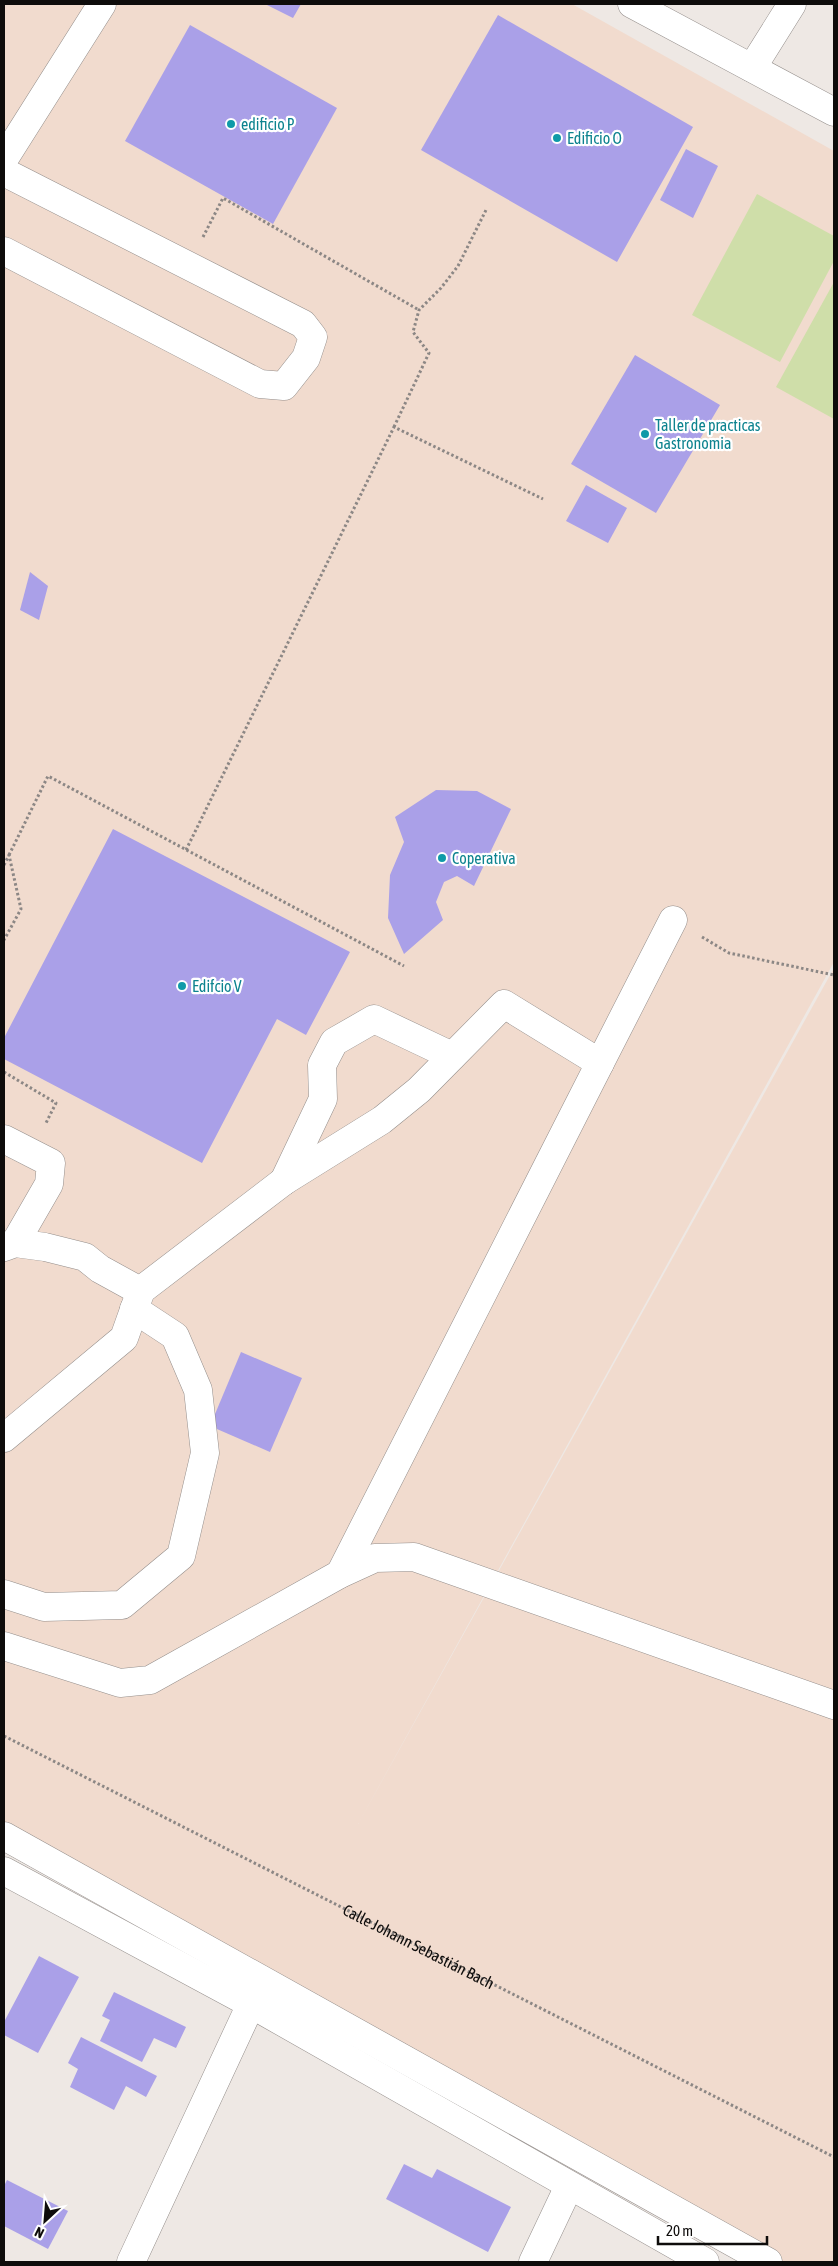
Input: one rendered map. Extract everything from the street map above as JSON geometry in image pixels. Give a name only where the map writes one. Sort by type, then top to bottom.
[{"type":"street","points":[[4,159],[102,4]]},
{"type":"street","points":[[632,4],[834,112]]},
{"type":"street","points":[[752,68],[792,4]]},
{"type":"street","points":[[4,172],[303,324],[313,337],[306,358],[284,386],[260,384],[4,251]]},
{"type":"street","points":[[340,1574],[673,920]]},
{"type":"street","points":[[4,1438],[124,1338],[137,1300],[284,1182],[382,1120],[418,1090],[504,1004],[600,1064]]},
{"type":"street","points":[[284,1182],[323,1099],[322,1064],[334,1042],[374,1019],[452,1056]]},
{"type":"street","points":[[4,1140],[51,1163],[49,1184],[10,1245],[45,1247],[85,1257],[137,1300],[175,1336],[198,1390],[205,1453],[181,1556],[122,1605],[44,1607],[4,1594]]},
{"type":"street","points":[[4,1646],[120,1683],[150,1680],[340,1574],[376,1558],[414,1557],[834,1705]]},
{"type":"street","points":[[4,1836],[768,2262]]},
{"type":"street","points":[[4,1871],[251,2004],[705,2262]]},
{"type":"street","points":[[131,2262],[251,2004]]},
{"type":"street","points":[[533,2262],[569,2186]]},
{"type":"path","points":[[188,265],[223,198],[419,310]]},
{"type":"path","points":[[186,850],[429,353],[413,332],[419,310],[441,288],[458,266],[487,208]]},
{"type":"path","points":[[394,427],[543,499]]},
{"type":"path","points":[[4,865],[48,776],[404,966]]},
{"type":"path","points":[[4,940],[21,909],[9,855]]},
{"type":"path","points":[[673,920],[729,953],[834,975]]},
{"type":"path","points":[[4,1072],[56,1103],[32,1153]]},
{"type":"path","name":"Calle Johann Sebastián Bach","points":[[4,1736],[834,2157]]},
{"type":"shaded area","points":[[4,4],[572,4],[834,151],[834,962],[358,1824],[834,968],[834,2262],[769,2262],[4,1836]]},
{"type":"green space","points":[[757,194],[834,236],[834,261],[780,362],[692,315]]},
{"type":"green space","points":[[834,282],[834,419],[776,387]]},
{"type":"building","points":[[265,4],[301,4],[293,18]]},
{"type":"building","name":"Edificio O","points":[[498,15],[693,127],[617,262],[421,150]]},
{"type":"building","name":"edificio P","points":[[190,25],[337,108],[273,224],[125,141]]},
{"type":"building","points":[[686,149],[718,166],[693,218],[660,200]]},
{"type":"building","name":"Taller de practicas Gastronomia","points":[[635,355],[720,405],[656,513],[571,464]]},
{"type":"building","points":[[586,485],[627,508],[608,543],[566,521]]},
{"type":"building","points":[[30,572],[48,586],[39,620],[20,610]]},
{"type":"building","name":"Coperativa","points":[[436,790],[477,791],[511,809],[474,886],[457,876],[444,882],[436,902],[443,920],[404,954],[388,918],[390,875],[404,842],[395,817]]},
{"type":"building","name":"Edifcio V","points":[[113,829],[350,952],[306,1035],[277,1019],[202,1163],[4,1059],[4,1038]]},
{"type":"building","points":[[241,1352],[302,1378],[270,1452],[210,1426]]},
{"type":"building","points":[[39,1956],[79,1977],[38,2053],[4,2035],[4,2022]]},
{"type":"building","points":[[114,1992],[186,2027],[176,2048],[154,2038],[142,2062],[100,2041],[110,2020],[102,2016]]},
{"type":"building","points":[[81,2037],[157,2076],[146,2097],[126,2086],[114,2110],[70,2087],[78,2069],[68,2063]]},
{"type":"building","points":[[404,2164],[432,2178],[437,2169],[511,2207],[488,2252],[386,2199]]},
{"type":"building","points":[[7,2180],[68,2211],[48,2249],[4,2226],[4,2186]]},
{"type":"place","name":"edificio P","points":[[231,124]]},
{"type":"place","name":"Edificio O","points":[[557,138]]},
{"type":"place","name":"Taller de practicas Gastronomia","points":[[645,434]]},
{"type":"place","name":"Coperativa","points":[[442,858]]},
{"type":"place","name":"Edifcio V","points":[[182,986]]}]
